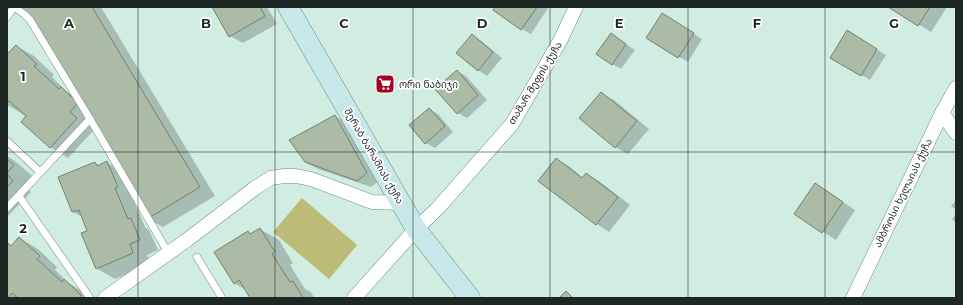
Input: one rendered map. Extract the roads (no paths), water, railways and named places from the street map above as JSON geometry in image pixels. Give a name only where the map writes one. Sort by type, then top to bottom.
[{"type":"main road","name":"მერაბ ბარამიას ქუჩა","points":[[288,7],[401,203],[470,298]]},
{"type":"street","name":"თამარ მეფის ქუჩა","points":[[354,298],[418,226],[438,208],[512,124],[562,39],[576,7]]},
{"type":"street","name":"ამბროსი ხელაიას ქუჩა","points":[[853,298],[942,112],[956,88]]},
{"type":"street","points":[[942,112],[956,133]]},
{"type":"street","points":[[105,298],[169,254],[255,188],[271,178],[296,176],[310,179],[372,202],[401,203]]},
{"type":"lane","points":[[7,17],[14,7],[30,20],[90,118],[169,254]]},
{"type":"lane","points":[[7,208],[90,118]]},
{"type":"lane","points":[[7,141],[40,172]]},
{"type":"lane","points":[[18,196],[90,298]]},
{"type":"lane","points":[[196,257],[222,298]]},
{"type":"place","name":"ორი ნაბიჯი","points":[[385,84]]}]
